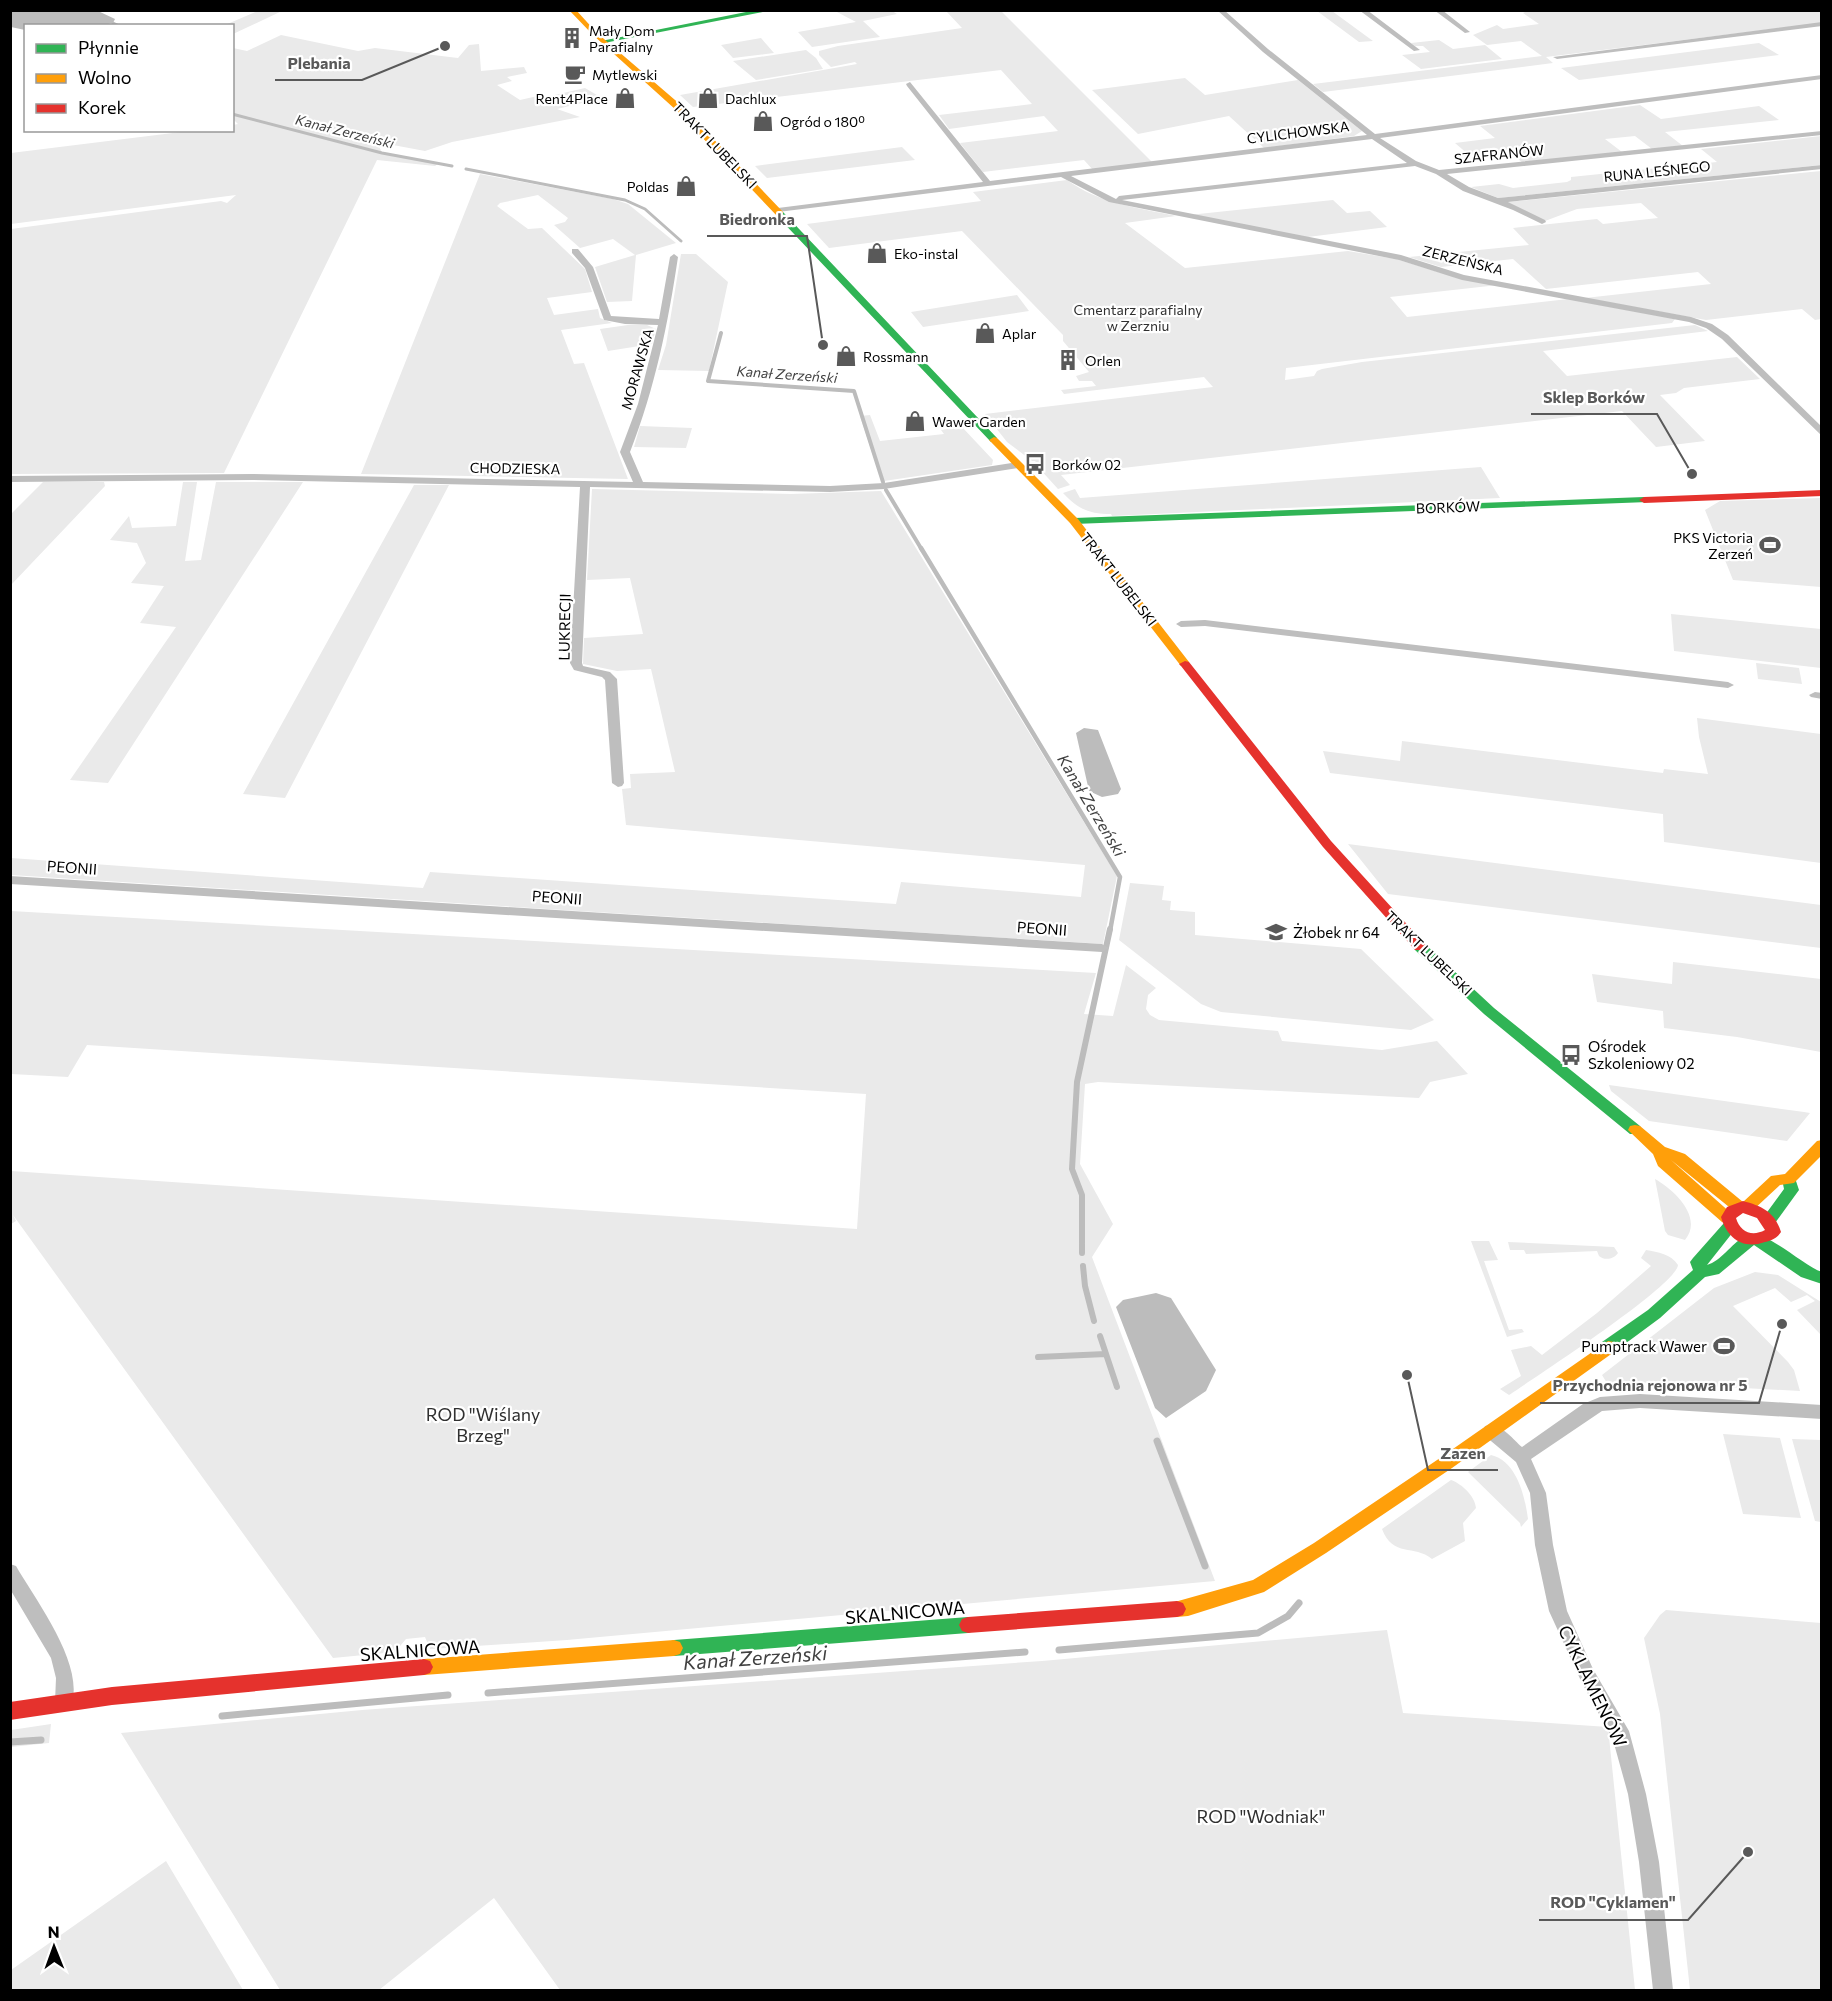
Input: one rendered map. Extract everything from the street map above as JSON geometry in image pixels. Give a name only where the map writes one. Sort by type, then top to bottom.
[{"type":"street","name":"TRAKT LUBELSKI","points":[[572,10],[679,108],[1018,465],[1074,520],[1319,834],[1371,895],[1421,948],[1489,1011],[1660,1151],[1680,1158],[1743,1207]]},
{"type":"street","points":[[604,40],[770,10]]},
{"type":"street","points":[[1220,10],[1309,86],[1415,164]]},
{"type":"street","points":[[1362,10],[1416,50]]},
{"type":"street","points":[[1437,10],[1467,32]]},
{"type":"street","points":[[1557,57],[1821,24]]},
{"type":"street","name":"CYLICHOWSKA","points":[[778,210],[1375,136],[1821,77]]},
{"type":"street","points":[[910,84],[988,184]]},
{"type":"street","name":"SZAFRANÓW","points":[[1109,200],[1415,164],[1439,172],[1821,133]]},
{"type":"street","name":"RUNA LEŚNEGO","points":[[1495,201],[1821,167]]},
{"type":"street","points":[[1439,172],[1466,189],[1516,208],[1542,222]]},
{"type":"street","name":"ZERZEŃSKA","points":[[1063,175],[1109,200],[1401,258],[1462,276],[1691,320],[1709,326],[1725,337],[1821,432]]},
{"type":"street","points":[[575,251],[589,267],[607,318],[664,322]]},
{"type":"street","name":"MORAWSKA","points":[[639,484],[625,452],[654,368],[674,256]]},
{"type":"street","name":"CHODZIESKA","points":[[10,479],[252,477],[858,488],[1018,465]]},
{"type":"street","name":"LUKRECJI","points":[[585,483],[576,665],[581,669],[606,674],[611,679],[618,783]]},
{"type":"street","name":"BORKÓW","points":[[1074,520],[1821,493]]},
{"type":"street","points":[[1180,624],[1205,623],[1728,685]]},
{"type":"street","name":"PEONII","points":[[10,880],[1102,948]]},
{"type":"street","points":[[1821,1145],[1789,1179],[1776,1180],[1743,1207],[1731,1211],[1728,1222],[1740,1236],[1755,1240],[1806,1274],[1821,1276]]},
{"type":"street","name":"TRAKT LUBELSKI","points":[[1660,1151],[1663,1162],[1728,1222]]},
{"type":"street","points":[[1755,1240],[1768,1238],[1771,1226],[1792,1190],[1789,1179]]},
{"type":"street","points":[[1743,1207],[1759,1211],[1771,1226],[1817,1267],[1821,1276]]},
{"type":"street","name":"SKALNICOWA","points":[[1701,1272],[1698,1262],[1725,1234],[1728,1222]]},
{"type":"street","name":"SKALNICOWA","points":[[10,1711],[64,1702],[371,1671],[1188,1608],[1258,1586],[1320,1548],[1491,1431],[1654,1314],[1701,1272],[1714,1270],[1755,1240]]},
{"type":"street","points":[[1522,1457],[1589,1409],[1600,1404],[1640,1401],[1821,1412]]},
{"type":"street","name":"CYKLAMENÓW","points":[[1491,1431],[1522,1457],[1538,1493],[1544,1545],[1558,1611],[1587,1675],[1622,1737],[1649,1862],[1663,1990]]},
{"type":"street","points":[[10,1572],[59,1656],[65,1678],[64,1702]]},
{"type":"green space","points":[[258,11],[282,11],[234,34],[234,24],[227,24]]},
{"type":"green space","points":[[835,11],[892,11],[897,14],[863,21],[880,37],[812,47],[798,32],[856,22]]},
{"type":"green space","points":[[946,11],[1001,11],[1152,162],[1093,170],[1084,160],[983,172],[960,143],[1058,131],[1044,116],[949,129],[939,115],[1032,104],[1001,70],[693,107],[680,95],[857,64],[855,62],[831,67],[819,55],[819,51],[838,46],[962,28]]},
{"type":"green space","points":[[1317,11],[1332,11],[1373,41],[1359,42]]},
{"type":"green space","points":[[1527,11],[1821,11],[1821,23],[1546,57],[1553,63],[1323,92],[1313,84],[1542,56],[1521,41],[1487,45],[1473,35],[1497,25],[1503,29],[1539,24],[1523,13]]},
{"type":"green space","points":[[281,35],[358,51],[375,48],[458,58],[469,45],[479,44],[481,71],[524,67],[527,73],[507,77],[512,81],[497,85],[520,100],[585,88],[602,98],[557,109],[580,117],[452,142],[425,151],[377,142],[382,153],[439,163],[435,166],[377,160],[224,473],[11,474],[11,229],[221,201],[227,203],[236,195],[11,224],[11,153],[181,132],[234,132],[234,125],[238,124],[234,120],[234,48],[247,51]]},
{"type":"green space","points":[[761,38],[774,53],[733,58],[721,45]]},
{"type":"green space","points":[[1439,40],[1453,49],[1485,45],[1502,59],[1421,69],[1402,55],[1430,52],[1423,46],[1415,46],[1411,43]]},
{"type":"green space","points":[[1759,43],[1779,55],[1579,80],[1561,68]]},
{"type":"green space","points":[[806,50],[816,58],[823,69],[756,80],[733,61]]},
{"type":"green space","points":[[1185,78],[1205,95],[1298,80],[1362,131],[1354,136],[1264,148],[1229,116],[1138,134],[1092,90]]},
{"type":"green space","points":[[1640,105],[1661,119],[1759,106],[1779,120],[1665,132],[1683,146],[1652,149],[1635,136],[1605,139],[1622,152],[1523,163],[1508,151],[1469,155],[1455,143],[1495,138],[1480,126]]},
{"type":"green space","points":[[1821,136],[1821,165],[1498,198],[1471,187],[1499,184],[1513,188],[1567,182],[1571,180],[1571,177],[1717,162],[1701,149]]},
{"type":"green space","points":[[902,147],[915,160],[767,178],[755,166]]},
{"type":"green space","points":[[1821,171],[1821,319],[1815,320],[1802,309],[1706,320],[1585,298],[1711,284],[1698,272],[1546,289],[1513,259],[1441,267],[1409,257],[1529,245],[1513,228],[1597,219],[1603,224],[1658,218],[1641,203],[1577,209],[1545,221],[1508,202]]},
{"type":"green space","points":[[480,174],[613,199],[628,204],[676,243],[636,255],[632,301],[607,302],[595,267],[635,255],[613,239],[580,248],[554,225],[565,222],[568,218],[538,195],[500,203],[497,206],[528,229],[542,228],[585,269],[592,292],[547,298],[554,315],[598,309],[600,318],[612,323],[561,330],[574,364],[584,363],[628,479],[361,474]]},
{"type":"green space","name":"Cmentarz parafialny w Zerzniu","points":[[1067,180],[1105,199],[1176,216],[1125,223],[1185,268],[1348,251],[1396,259],[1441,273],[1498,285],[1390,297],[1407,317],[1568,299],[1675,319],[1672,323],[1286,368],[1285,380],[1314,376],[1322,369],[1362,362],[1695,325],[1708,331],[1543,351],[1567,376],[1737,357],[1760,379],[1684,388],[1676,393],[1660,395],[1705,441],[1656,447],[1622,411],[1061,475],[1070,485],[1058,489],[1035,461],[1007,442],[985,414],[1213,387],[1204,377],[1064,394],[1061,390],[1096,386],[1092,381],[1079,381],[1076,376],[1089,372],[1063,341],[1063,335],[962,231],[829,248],[807,224],[981,201],[973,192]]},
{"type":"green space","points":[[1333,200],[1347,213],[1370,211],[1387,227],[1300,238],[1189,215]]},
{"type":"green space","points":[[681,254],[696,254],[728,282],[709,371],[658,370],[666,345]]},
{"type":"green space","points":[[1017,295],[1029,311],[923,327],[911,312]]},
{"type":"green space","points":[[647,325],[656,329],[652,344],[608,351],[600,329]]},
{"type":"green space","points":[[870,415],[880,441],[944,434],[941,430],[962,427],[993,460],[992,465],[884,481],[880,477],[860,416]]},
{"type":"green space","points":[[640,426],[692,428],[686,448],[634,447]]},
{"type":"green space","points":[[1481,467],[1500,498],[1112,516],[1084,510],[1063,493],[1075,489],[1080,498]]},
{"type":"green space","points":[[43,482],[104,482],[105,486],[11,585],[11,514]]},
{"type":"green space","points":[[183,482],[197,482],[185,561],[201,560],[216,482],[303,482],[108,783],[70,780],[176,627],[140,623],[164,586],[131,583],[146,563],[137,543],[110,540],[129,516],[132,528],[176,526]]},
{"type":"green space","points":[[414,485],[449,485],[285,798],[243,794]]},
{"type":"green space","points":[[592,489],[791,494],[881,491],[1117,876],[1103,944],[11,875],[11,858],[423,888],[430,872],[896,904],[901,882],[1081,897],[1085,865],[626,825],[622,789],[631,788],[630,774],[675,772],[651,669],[617,671],[583,664],[584,638],[643,634],[630,578],[587,580]]},
{"type":"green space","name":"PKS Victoria Zerzeń","points":[[1821,498],[1821,587],[1733,580],[1705,510],[1720,501]]},
{"type":"green space","points":[[1671,614],[1821,629],[1821,668],[1674,651]]},
{"type":"green space","points":[[1756,663],[1799,668],[1802,684],[1758,679]]},
{"type":"green space","points":[[1697,718],[1821,734],[1821,863],[1664,842],[1663,814],[1330,773],[1323,751],[1400,761],[1402,741],[1663,773],[1664,769],[1708,774]]},
{"type":"green space","points":[[1348,844],[1821,905],[1821,948],[1388,894]]},
{"type":"green space","points":[[1130,883],[1164,886],[1162,900],[1171,901],[1170,910],[1195,912],[1195,935],[1361,949],[1434,1020],[1411,1030],[1221,1012],[1201,1004],[1119,940]]},
{"type":"green space","name":"ROD \"Wiślany Brzeg\"","points":[[11,911],[1096,973],[1084,1014],[1113,1016],[1126,965],[1156,988],[1148,995],[1146,1009],[1150,1015],[1159,1020],[1278,1031],[1282,1041],[1382,1050],[1437,1041],[1468,1074],[1430,1082],[1419,1098],[1098,1082],[1085,1084],[1080,1164],[1113,1224],[1092,1257],[1215,1581],[567,1640],[430,1649],[425,1637],[406,1639],[395,1652],[333,1658],[13,1215],[16,1221],[11,1224],[11,1171],[857,1229],[866,1094],[87,1045],[68,1077],[11,1074]]},
{"type":"green space","points":[[1673,962],[1821,979],[1821,1052],[1737,1037],[1664,1028],[1663,1011],[1597,1002],[1592,974],[1672,984]]},
{"type":"green space","points":[[1609,1085],[1810,1113],[1787,1141],[1649,1121],[1611,1091]]},
{"type":"green space","points":[[1655,1179],[1677,1197],[1689,1213],[1690,1231],[1685,1240],[1668,1235],[1665,1231]]},
{"type":"green space","points":[[1471,1241],[1489,1241],[1498,1260],[1484,1261],[1509,1330],[1522,1329],[1524,1332],[1507,1337]]},
{"type":"green space","points":[[1508,1242],[1614,1247],[1618,1253],[1609,1259],[1601,1258],[1597,1251],[1526,1254],[1524,1250],[1510,1250]]},
{"type":"green space","points":[[1646,1250],[1664,1254],[1675,1261],[1678,1265],[1671,1276],[1630,1311],[1509,1395],[1500,1389],[1521,1376],[1511,1350],[1531,1346],[1542,1355],[1597,1313],[1651,1266],[1641,1258]]},
{"type":"green space","points":[[1755,1272],[1778,1275],[1821,1302],[1821,1335],[1797,1310],[1815,1301],[1807,1295],[1791,1302],[1775,1288],[1733,1306],[1788,1362],[1794,1370],[1800,1391],[1633,1382],[1634,1389],[1610,1388],[1602,1375],[1714,1288]]},
{"type":"green space","points":[[1723,1434],[1780,1438],[1801,1518],[1743,1514]]},
{"type":"green space","points":[[1792,1439],[1821,1440],[1821,1522],[1815,1521]]},
{"type":"green space","points":[[1491,1455],[1507,1464],[1518,1481],[1528,1519],[1521,1527],[1520,1523],[1468,1472]]},
{"type":"green space","points":[[1451,1480],[1467,1491],[1476,1508],[1463,1523],[1465,1541],[1432,1559],[1392,1544],[1382,1529]]},
{"type":"green space","points":[[1666,1610],[1821,1623],[1821,1990],[1690,1990],[1660,1714],[1644,1638]]},
{"type":"green space","name":"ROD \"Wodniak\"","points":[[1387,1630],[1403,1713],[1608,1727],[1635,1990],[560,1990],[494,1898],[379,1990],[280,1990],[121,1733],[362,1710],[1042,1661]]},
{"type":"green space","points":[[51,1724],[49,1743],[11,1747],[11,1730]]},
{"type":"green space","points":[[166,1861],[243,1990],[11,1990],[11,1970]]},
{"type":"shaded area","points":[[10,11],[98,11],[115,19],[113,23],[108,24],[24,24],[24,30],[11,27]]},
{"type":"shaded area","points":[[1084,728],[1098,730],[1121,789],[1118,794],[1102,797],[1089,791],[1076,733]]},
{"type":"shaded area","points":[[1156,1293],[1171,1298],[1216,1370],[1206,1391],[1166,1418],[1155,1408],[1116,1307],[1123,1300]]},
{"type":"waterway","name":"Kanał Zerzeński","points":[[234,115],[382,153],[452,166]]},
{"type":"waterway","name":"Kanał Zerzeński","points":[[466,169],[625,200],[645,209],[681,241]]},
{"type":"waterway","name":"Kanał Zerzeński","points":[[721,333],[708,381],[854,391],[883,482]]},
{"type":"waterway","name":"Kanał Zerzeński","points":[[886,490],[922,550]]},
{"type":"waterway","name":"Kanał Zerzeński","points":[[921,548],[1120,877],[1110,931]]},
{"type":"waterway","name":"Kanał Zerzeński","points":[[1082,1243],[1082,1195],[1072,1169],[1077,1082],[1110,929]]},
{"type":"waterway","name":"Kanał Zerzeński","points":[[1082,1244],[1082,1253]]},
{"type":"waterway","name":"Kanał Zerzeński","points":[[1083,1266],[1085,1286],[1094,1321]]},
{"type":"waterway","name":"Kanał Zerzeński","points":[[1100,1336],[1106,1354]]},
{"type":"waterway","name":"Kanał Zerzeński","points":[[1038,1357],[1106,1354]]},
{"type":"waterway","name":"Kanał Zerzeński","points":[[1106,1354],[1117,1387]]},
{"type":"waterway","name":"Kanał Zerzeński","points":[[1157,1441],[1205,1566]]},
{"type":"waterway","name":"Kanał Zerzeński","points":[[1059,1650],[1258,1633],[1288,1616],[1299,1603]]},
{"type":"waterway","name":"Kanał Zerzeński","points":[[488,1693],[1025,1652]]},
{"type":"waterway","name":"Kanał Zerzeński","points":[[222,1716],[448,1695]]},
{"type":"waterway","name":"Kanał Zerzeński","points":[[10,1742],[41,1740]]},
{"type":"traffic: fast","points":[[604,41],[770,10]]},
{"type":"traffic: fast","points":[[780,214],[994,440]]},
{"type":"traffic: fast","points":[[1074,521],[1644,500]]},
{"type":"traffic: fast","points":[[1420,947],[1489,1011],[1635,1130]]},
{"type":"traffic: fast","points":[[1770,1219],[1792,1190],[1789,1179]]},
{"type":"traffic: fast","points":[[1701,1272],[1698,1262],[1729,1227]]},
{"type":"traffic: fast","points":[[1608,1347],[1654,1314],[1701,1272],[1714,1270],[1750,1240]]},
{"type":"traffic: fast","points":[[1760,1241],[1806,1273],[1822,1278]]},
{"type":"traffic: fast","points":[[674,1648],[968,1625]]},
{"type":"traffic: slow","points":[[572,10],[595,34],[679,108],[780,214]]},
{"type":"traffic: slow","points":[[994,440],[1074,521],[1185,664]]},
{"type":"traffic: slow","points":[[1635,1130],[1660,1151],[1680,1158],[1739,1207]]},
{"type":"traffic: slow","points":[[1747,1207],[1776,1180],[1789,1179],[1822,1145]]},
{"type":"traffic: slow","points":[[1660,1151],[1663,1162],[1727,1218]]},
{"type":"traffic: slow","points":[[1177,1609],[1188,1608],[1258,1586],[1320,1548],[1446,1463],[1608,1347]]},
{"type":"traffic: slow","points":[[424,1667],[674,1648]]},
{"type":"traffic: jam","points":[[1644,500],[1822,493]]},
{"type":"traffic: jam","points":[[1185,664],[1327,844],[1420,947]]},
{"type":"traffic: jam","points":[[1743,1207],[1766,1217],[1773,1232],[1752,1239],[1734,1231],[1728,1217],[1732,1211],[1743,1207]]},
{"type":"traffic: jam","points":[[968,1625],[1177,1609]]},
{"type":"traffic: jam","points":[[10,1711],[112,1696],[424,1667]]},
{"type":"place","name":"Mały Dom Parafialny","points":[[572,38]]},
{"type":"place","name":"Plebania","points":[[445,46]]},
{"type":"place","name":"Mytlewski","points":[[575,74]]},
{"type":"place","name":"Rent4Place","points":[[625,98]]},
{"type":"place","name":"Dachlux","points":[[708,98]]},
{"type":"place","name":"Ogród o 180⁰","points":[[763,121]]},
{"type":"place","name":"Poldas","points":[[686,186]]},
{"type":"place","name":"Eko-instal","points":[[877,253]]},
{"type":"place","name":"Aplar","points":[[985,333]]},
{"type":"place","name":"Biedronka","points":[[823,345]]},
{"type":"place","name":"Rossmann","points":[[846,356]]},
{"type":"place","name":"Orlen","points":[[1068,360]]},
{"type":"place","name":"Wawer Garden","points":[[915,421]]},
{"type":"place","name":"Borków 02","points":[[1035,464]]},
{"type":"place","name":"Sklep Borków","points":[[1692,474]]},
{"type":"place","name":"PKS Victoria Zerzeń","points":[[1770,545]]},
{"type":"place","name":"Żłobek nr 64","points":[[1276,932]]},
{"type":"place","name":"Ośrodek Szkoleniowy 02","points":[[1571,1055]]},
{"type":"place","name":"Przychodnia rejonowa nr 5","points":[[1782,1324]]},
{"type":"place","name":"Pumptrack Wawer","points":[[1724,1346]]},
{"type":"place","name":"Zazen","points":[[1407,1375]]},
{"type":"place","name":"ROD \"Cyklamen\"","points":[[1748,1852]]}]
